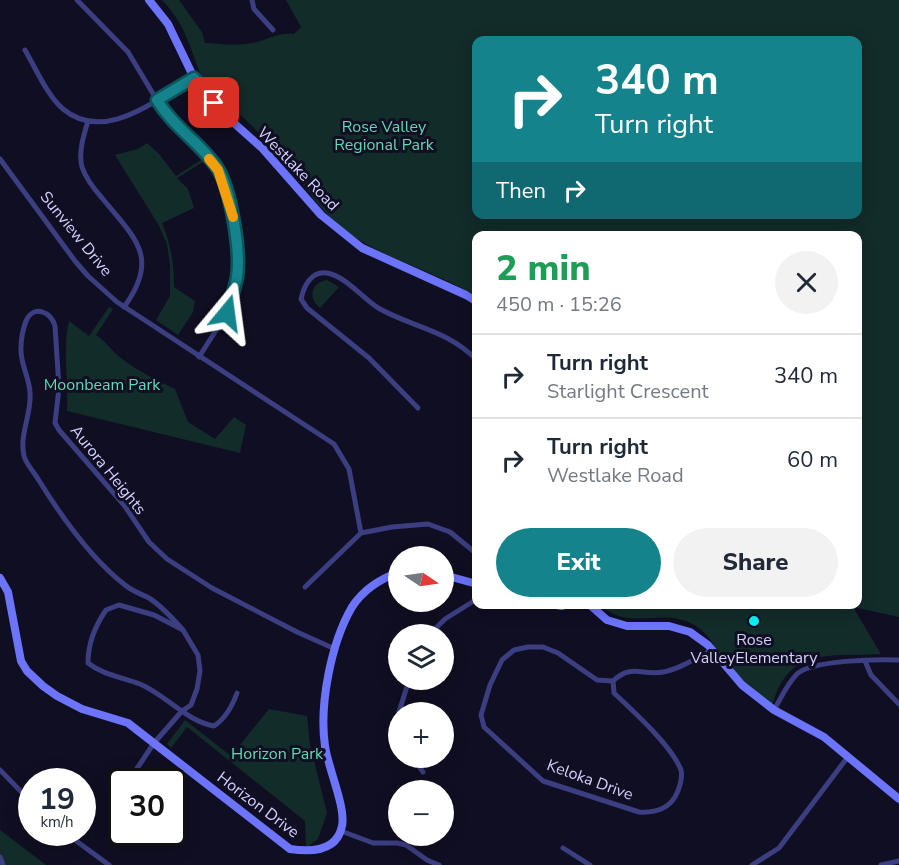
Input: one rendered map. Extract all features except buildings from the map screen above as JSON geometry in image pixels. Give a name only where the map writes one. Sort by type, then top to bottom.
[{"type":"street","points":[[77,0],[128,52],[164,112],[203,151],[218,170],[231,207],[236,233],[237,276],[227,313],[199,357]]},
{"type":"street","name":"Westlake Road","points":[[149,0],[168,24],[194,78],[203,91],[226,116],[263,149],[321,215],[362,248],[472,299]]},
{"type":"street","points":[[252,0],[254,9],[273,30]]},
{"type":"street","points":[[25,50],[62,108],[72,115],[97,123],[113,122],[194,78]]},
{"type":"street","points":[[88,121],[82,145],[82,166],[93,188],[138,246],[142,259],[140,281],[124,307]]},
{"type":"street","name":"Sunview Drive","points":[[0,159],[88,276],[124,307],[334,444],[349,469],[361,533]]},
{"type":"street","points":[[418,408],[369,358],[307,308],[301,299],[304,287],[313,275],[326,272],[336,276],[380,308],[444,335],[472,355]]},
{"type":"street","name":"Aurora Heights","points":[[183,630],[165,610],[151,599],[126,586],[87,547],[57,510],[24,458],[23,435],[30,392],[21,353],[26,319],[31,314],[39,311],[47,313],[53,319],[55,326],[59,388],[55,423],[123,505],[149,542],[184,572],[297,632],[335,649]]},
{"type":"street","points":[[304,587],[361,533],[392,527],[428,524],[450,532],[472,550]]},
{"type":"street","points":[[388,576],[369,588],[353,606],[335,649],[324,703],[325,745],[344,818],[341,831],[373,843],[406,845],[427,860],[438,864]]},
{"type":"street","name":"Horizon Drive","points":[[0,578],[8,592],[21,661],[27,671],[43,686],[82,709],[128,723],[290,849],[316,851],[328,846],[341,831]]},
{"type":"street","points":[[454,578],[472,583]]},
{"type":"street","points":[[441,624],[472,602]]},
{"type":"street","points":[[136,768],[182,711],[191,705],[200,671],[198,655],[183,630],[154,615],[119,605],[106,610],[94,631],[88,648],[88,663],[97,670],[141,685],[182,711],[204,724],[213,726],[222,720],[232,707],[237,693]]},
{"type":"street","points":[[595,609],[607,620],[627,626],[681,628],[690,632],[712,650],[742,686],[774,710],[824,737],[899,799]]},
{"type":"street","name":"Keloka Drive","points":[[543,647],[558,653],[597,680],[613,681],[614,693],[640,717],[671,753],[682,772],[679,789],[670,805],[652,812],[639,812],[543,780],[484,727],[481,715],[490,685],[502,660],[514,650],[543,647]]},
{"type":"street","points":[[613,681],[622,672],[636,670],[661,672],[687,664],[712,650]]},
{"type":"street","points":[[774,710],[789,683],[799,672],[813,666],[899,660]]},
{"type":"street","points":[[865,661],[871,675],[899,704]]},
{"type":"street","points":[[752,865],[779,848],[847,758]]},
{"type":"street","points":[[420,768],[423,772]]},
{"type":"street","points":[[0,770],[18,789]]},
{"type":"street","points":[[83,846],[109,865]]},
{"type":"street","points":[[563,848],[590,865]]},
{"type":"street","points":[[0,857],[3,865]]},
{"type":"street","points":[[881,865],[899,861]]},
{"type":"green space","name":"Rose Valley Regional Park","points":[[162,0],[179,0],[202,32],[205,43],[235,45],[253,43],[283,34],[294,34],[301,27],[286,0],[899,0],[899,617],[862,609],[862,231],[472,231],[472,294],[444,279],[374,248],[333,220],[272,146],[206,85],[178,21]]},
{"type":"green space","name":"Moonbeam Park","points":[[147,143],[176,176],[201,160],[203,162],[177,178],[188,189],[194,208],[162,223],[171,254],[174,287],[195,301],[193,312],[178,335],[156,320],[170,296],[167,244],[158,224],[115,155],[138,149]]},
{"type":"green space","points":[[327,280],[339,287],[320,308],[312,296],[313,291],[317,284]]},
{"type":"green space","name":"Moonbeam Park","points":[[109,307],[113,309],[96,335],[131,365],[175,389],[188,422],[215,439],[234,417],[246,425],[240,453],[67,411],[66,343],[69,321],[89,336]]},
{"type":"green space","name":"Rose Valley Regional Park","points":[[606,609],[854,609],[881,654],[828,656],[800,664],[788,673],[779,687],[772,707],[733,672],[710,639],[696,626],[671,618],[624,617]]},
{"type":"green space","name":"Horizon Park","points":[[269,709],[307,716],[310,745],[327,813],[318,839],[306,848],[305,821],[187,727],[171,748],[167,744],[185,720],[231,756]]},
{"type":"green space","points":[[0,830],[18,846],[46,865],[0,865]]},
{"type":"slow traffic","points":[[209,159],[218,170],[233,217]]},
{"type":"place","name":"Rose ValleyElementary","points":[[754,621]]},
{"type":"route","points":[[214,103],[194,78],[157,100],[164,112],[203,151],[218,170],[231,207],[236,233],[237,276],[227,313]]}]
